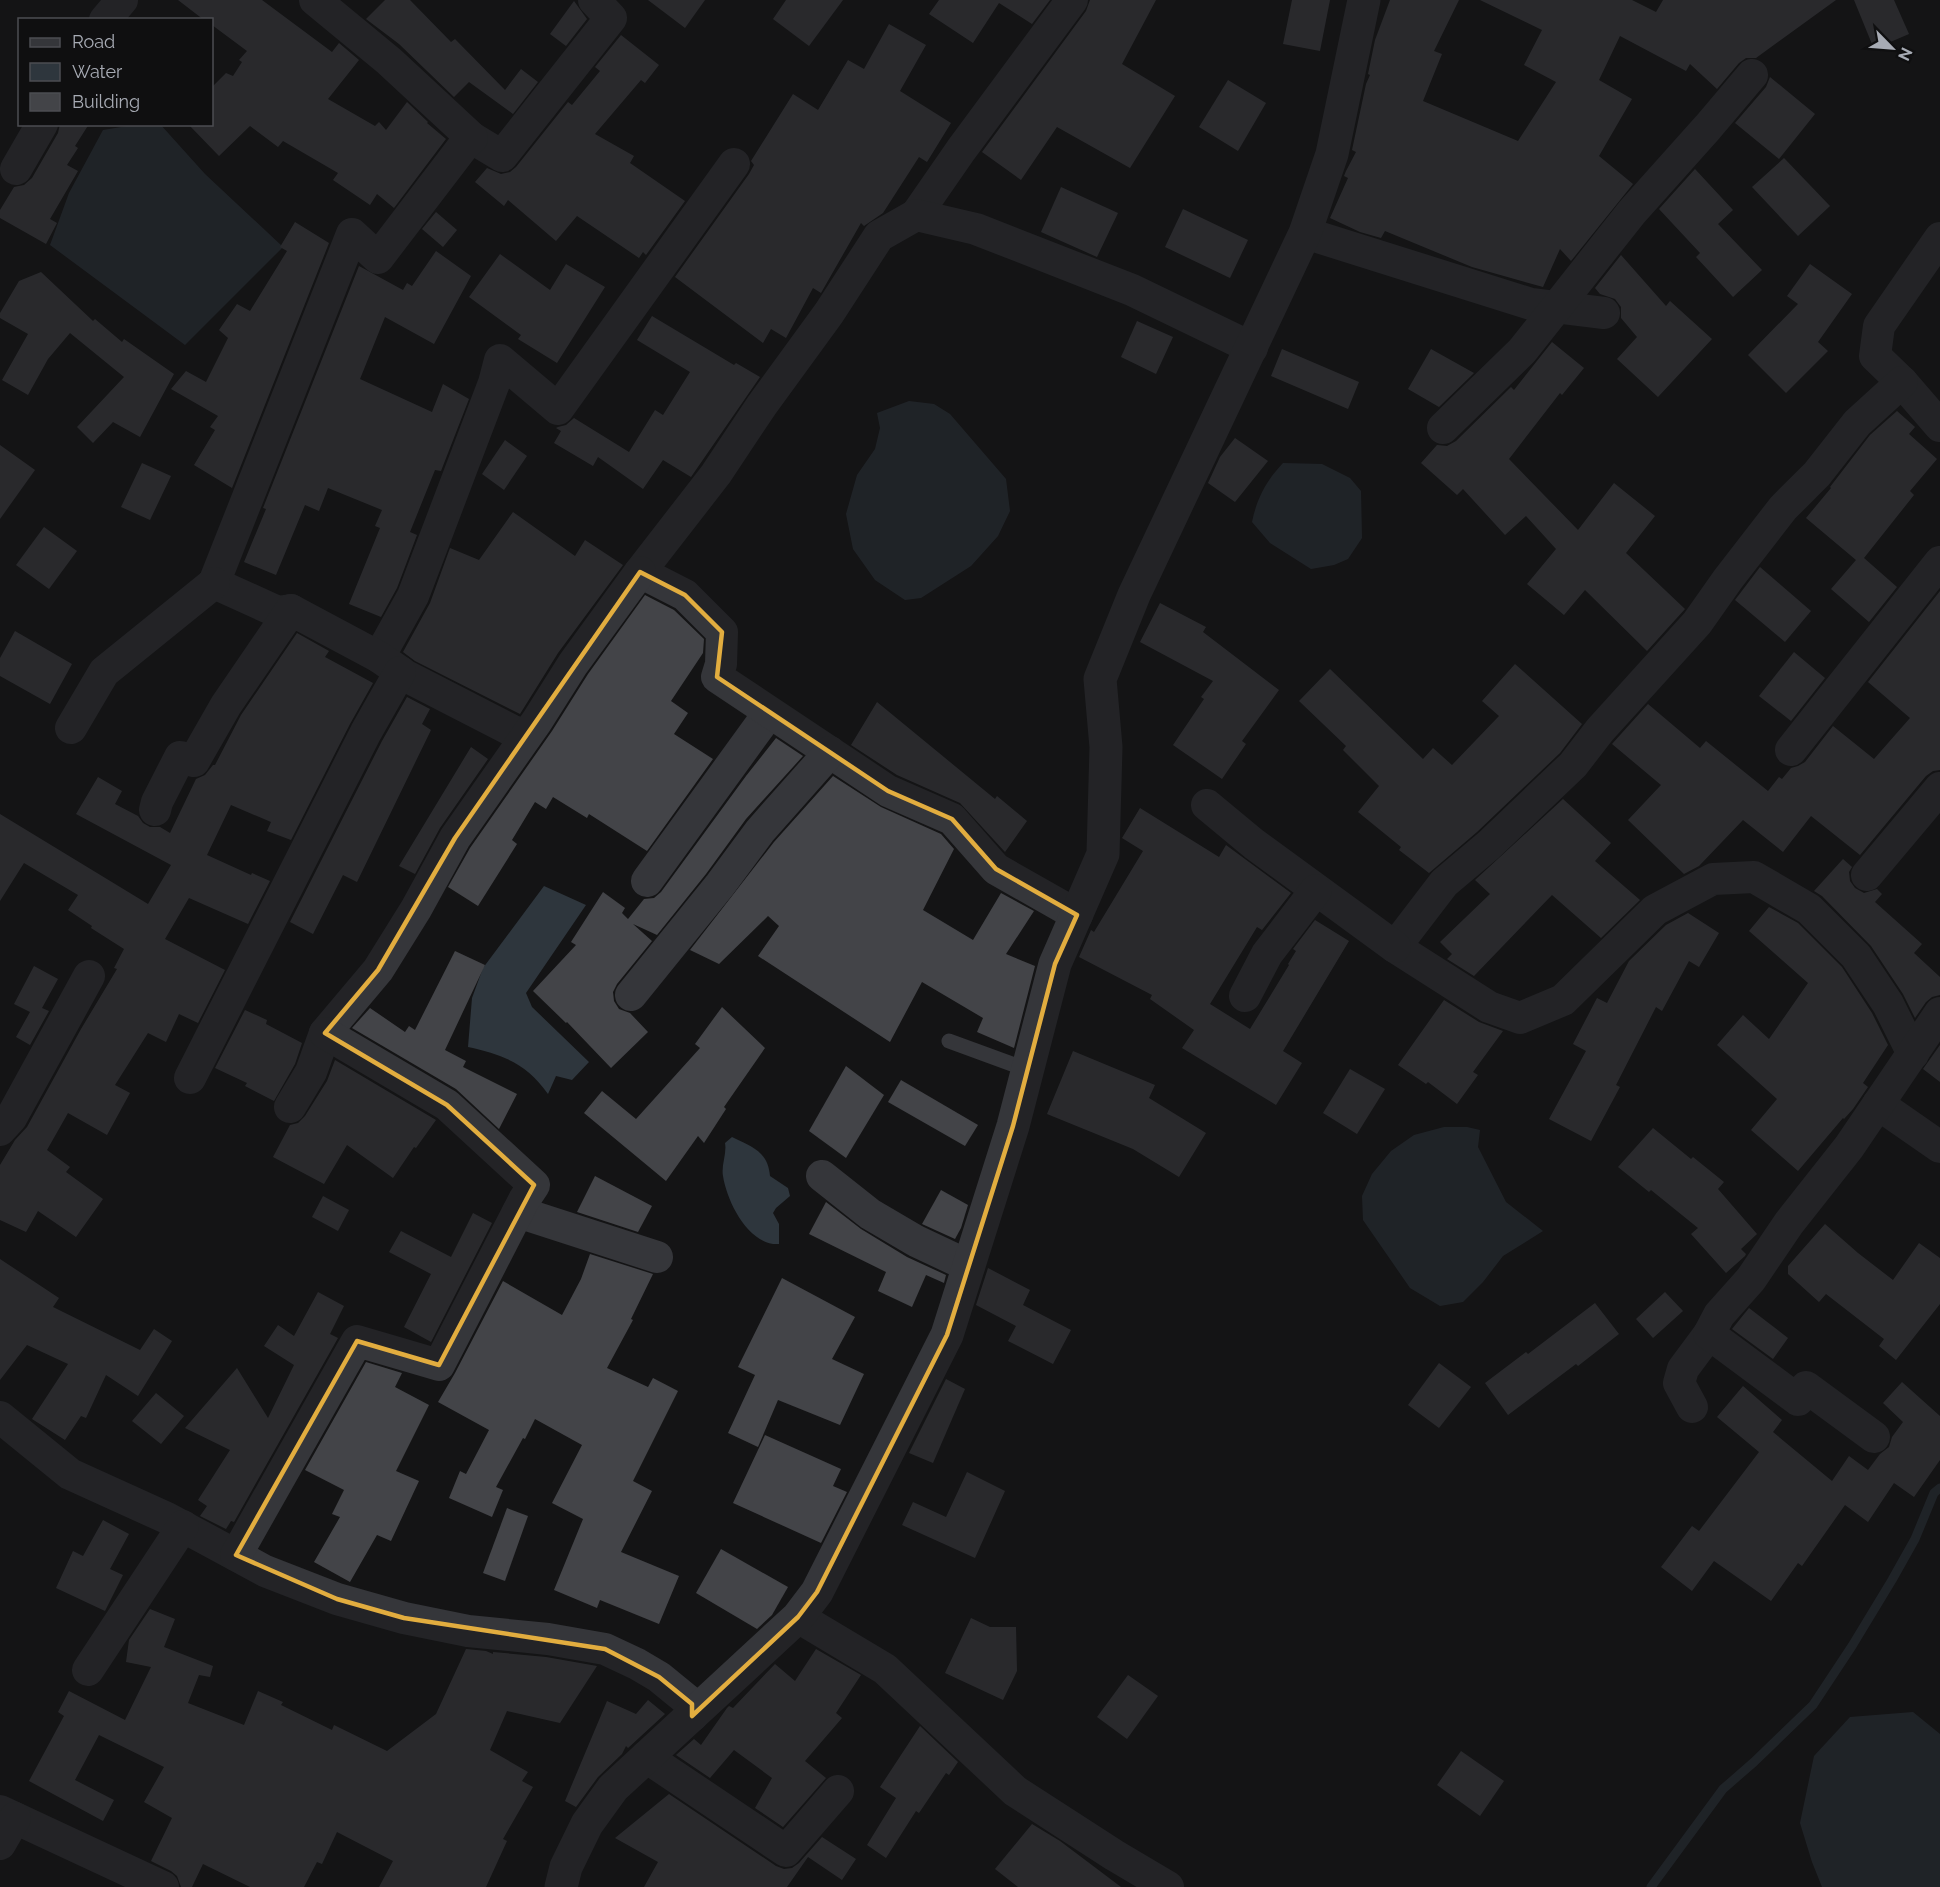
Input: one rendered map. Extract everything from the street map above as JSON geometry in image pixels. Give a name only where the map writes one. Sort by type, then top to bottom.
[{"type":"street","points":[[107,18],[122,0]]},
{"type":"street","points":[[325,3],[472,138],[502,156],[611,18],[594,0]]},
{"type":"street","points":[[290,1107],[310,1072],[325,1033],[378,970],[416,909],[455,838],[573,664],[716,474],[762,405],[829,313],[879,236],[916,215],[1071,0]]},
{"type":"street","points":[[561,1887],[566,1868],[587,1824],[613,1788],[798,1617],[816,1592],[947,1335],[1013,1126],[1055,964],[1103,854],[1106,747],[1100,679],[1134,595],[1305,233],[1332,154],[1364,0]]},
{"type":"street","points":[[1443,428],[1522,351],[1632,212],[1708,128],[1752,75]]},
{"type":"street","points":[[16,169],[41,126]]},
{"type":"street","points":[[71,728],[104,672],[214,583],[352,234],[378,258],[472,138]]},
{"type":"street","points":[[190,1078],[366,732],[412,596],[494,382],[500,360],[558,409],[734,164]]},
{"type":"street","points":[[916,215],[976,228],[1098,276],[1252,348]]},
{"type":"street","points":[[1305,233],[1531,304],[1604,313]]},
{"type":"street","points":[[1940,238],[1879,326],[1875,356],[1902,382],[1940,426]]},
{"type":"street","points":[[1395,947],[1444,883],[1489,845],[1573,765],[1600,730],[1697,623],[1783,508],[1817,474],[1857,423],[1902,382]]},
{"type":"street","points":[[1791,750],[1940,562]]},
{"type":"street","points":[[640,572],[685,595],[722,632],[721,664],[717,676],[888,791],[952,819],[996,869],[1077,915]]},
{"type":"street","points":[[214,583],[278,612],[291,610],[511,730],[526,736]]},
{"type":"street","points":[[155,810],[180,757],[194,761],[225,705],[291,610]]},
{"type":"street","points":[[647,881],[769,713]]},
{"type":"street","points":[[631,995],[720,885],[760,831],[830,752]]},
{"type":"street","points":[[1867,875],[1940,788]]},
{"type":"street","points":[[1207,805],[1254,844],[1395,947],[1490,1007],[1520,1018],[1563,1000],[1655,910],[1713,879],[1754,877],[1809,909],[1856,956],[1888,1004],[1913,1054]]},
{"type":"street","points":[[1245,996],[1267,954],[1317,890]]},
{"type":"street","points":[[0,1131],[11,1118],[89,976]]},
{"type":"street","points":[[1692,1407],[1679,1383],[1683,1369],[1719,1315],[1751,1279],[1789,1223],[1849,1147],[1940,1013]]},
{"type":"street","points":[[236,1555],[357,1341],[439,1365],[534,1185],[447,1105],[325,1033]]},
{"type":"street","points":[[1878,1104],[1940,1147]]},
{"type":"street","points":[[822,1176],[870,1214],[915,1241],[969,1266]]},
{"type":"street","points":[[518,1212],[657,1257]]},
{"type":"street","points":[[1708,1334],[1798,1400],[1806,1387],[1874,1437]]},
{"type":"street","points":[[0,1417],[70,1474],[183,1526],[265,1571],[337,1599],[404,1618],[468,1631],[605,1649],[659,1677],[692,1704],[692,1716]]},
{"type":"street","points":[[88,1670],[183,1526]]},
{"type":"street","points":[[798,1617],[885,1669],[1015,1791],[1168,1887]]},
{"type":"street","points":[[646,1757],[786,1851],[838,1791]]},
{"type":"street","points":[[5,1825],[163,1887]]},
{"type":"lane","points":[[949,1041],[1028,1070]]},
{"type":"highlighted area","points":[[640,572],[685,595],[722,632],[717,677],[888,791],[952,819],[996,869],[1077,915],[1055,964],[1013,1126],[947,1335],[817,1592],[798,1617],[692,1716],[692,1704],[659,1677],[605,1649],[404,1618],[337,1599],[236,1555],[357,1341],[439,1365],[534,1185],[447,1105],[325,1033],[378,970],[455,838]]},
{"type":"water","points":[[127,126],[162,126],[205,174],[283,247],[185,345],[50,245],[69,193],[103,130]]},
{"type":"water","points":[[909,401],[934,404],[950,414],[1006,479],[1010,511],[998,536],[971,566],[921,598],[905,600],[875,580],[853,549],[846,514],[857,475],[875,449],[880,428],[877,413]]},
{"type":"water","points":[[1283,463],[1322,464],[1350,478],[1361,491],[1362,538],[1348,559],[1334,565],[1311,569],[1270,543],[1252,522],[1263,490]]},
{"type":"water","points":[[544,886],[586,905],[526,993],[532,1007],[589,1062],[572,1080],[556,1076],[548,1094],[532,1075],[514,1062],[468,1047],[472,998],[483,968]]},
{"type":"water","points":[[1444,1127],[1467,1127],[1480,1130],[1478,1147],[1506,1202],[1543,1231],[1503,1256],[1483,1282],[1463,1302],[1440,1306],[1410,1288],[1363,1220],[1362,1196],[1372,1174],[1391,1151],[1414,1135]]},
{"type":"water","points":[[732,1137],[758,1151],[766,1161],[770,1176],[788,1188],[790,1196],[773,1213],[779,1224],[779,1244],[768,1243],[749,1230],[729,1198],[723,1168],[725,1143]]},
{"type":"water","points":[[1913,1712],[1940,1734],[1940,1887],[1822,1887],[1800,1823],[1814,1756],[1850,1717]]},
{"type":"building","points":[[178,0],[262,0],[332,52],[339,43],[359,60],[328,99],[375,126],[379,122],[386,130],[407,102],[446,139],[394,208],[377,194],[370,205],[333,180],[338,173],[283,141],[278,147],[250,126],[219,156],[190,126],[213,126],[213,86],[226,73],[233,76],[242,62],[239,60],[247,51],[213,26],[213,18],[201,18]]},
{"type":"building","points":[[385,0],[410,0],[451,42],[455,39],[505,90],[521,69],[538,82],[513,114],[469,82],[454,97],[399,44],[366,19]]},
{"type":"building","points":[[648,0],[705,0],[685,28]]},
{"type":"building","points":[[786,0],[843,0],[809,46],[773,19]]},
{"type":"building","points":[[939,0],[1050,0],[1032,24],[999,3],[973,43],[929,14]]},
{"type":"building","points":[[1090,0],[1156,0],[1122,64],[1175,96],[1130,168],[1057,127],[1021,180],[982,152],[1086,11]]},
{"type":"building","points":[[1292,0],[1330,0],[1320,51],[1283,44]]},
{"type":"building","points":[[1390,0],[1459,0],[1434,51],[1442,54],[1423,101],[1518,141],[1556,82],[1524,65],[1542,30],[1480,0],[1632,0],[1656,12],[1663,0],[1836,0],[1756,58],[1746,58],[1739,63],[1717,89],[1690,64],[1686,71],[1620,36],[1599,80],[1632,99],[1599,156],[1633,184],[1571,261],[1560,249],[1543,287],[1472,267],[1385,231],[1381,238],[1360,232],[1330,218],[1348,178],[1344,176],[1356,152],[1352,150],[1370,75],[1368,74],[1375,40]]},
{"type":"building","points":[[1854,0],[1894,0],[1909,34],[1874,49]]},
{"type":"building","points":[[574,1],[587,19],[566,46],[550,34]]},
{"type":"building","points":[[889,24],[926,45],[900,91],[951,123],[927,162],[919,157],[883,213],[864,226],[861,223],[821,293],[813,288],[786,338],[771,329],[763,343],[675,277],[749,174],[754,165],[751,161],[793,94],[818,110],[848,60],[864,69]]},
{"type":"building","points":[[621,35],[659,65],[645,83],[641,80],[595,134],[634,156],[630,163],[685,201],[646,255],[643,252],[639,258],[577,216],[556,241],[508,200],[504,206],[475,182],[487,168],[501,174],[510,172],[516,167],[568,102],[572,105],[600,71],[595,67]]},
{"type":"building","points":[[1770,77],[1815,114],[1779,159],[1735,123],[1766,87]]},
{"type":"building","points":[[1228,80],[1266,103],[1238,151],[1199,127]]},
{"type":"building","points":[[60,126],[88,126],[75,146],[78,148],[67,165],[78,171],[50,219],[57,223],[46,244],[0,218],[0,210],[14,187],[24,185],[32,178],[58,133]]},
{"type":"building","points":[[1784,158],[1830,206],[1798,236],[1752,187]]},
{"type":"building","points":[[1695,169],[1733,210],[1718,224],[1762,270],[1733,297],[1696,257],[1700,253],[1659,209]]},
{"type":"building","points":[[1061,187],[1118,213],[1097,257],[1041,232]]},
{"type":"building","points":[[1183,209],[1248,240],[1230,278],[1165,247]]},
{"type":"building","points":[[436,212],[457,230],[443,247],[422,229]]},
{"type":"building","points":[[295,222],[329,243],[232,488],[194,465],[215,430],[210,427],[218,416],[171,389],[186,371],[206,382],[228,338],[219,330],[237,304],[250,311],[287,251],[280,247]]},
{"type":"building","points":[[436,251],[471,276],[434,344],[385,317],[360,379],[432,412],[443,384],[469,399],[441,471],[435,470],[410,532],[417,535],[397,588],[381,617],[349,604],[380,528],[375,526],[382,510],[328,488],[319,511],[305,505],[276,575],[244,562],[266,509],[263,508],[359,266],[403,290],[407,283],[412,286]]},
{"type":"building","points":[[500,254],[550,290],[566,264],[605,287],[557,363],[518,339],[521,335],[469,297]]},
{"type":"building","points":[[1621,255],[1666,306],[1670,301],[1712,339],[1658,397],[1617,359],[1637,337],[1621,318],[1621,307],[1615,299],[1600,294],[1595,288]]},
{"type":"building","points":[[1810,264],[1852,294],[1818,342],[1828,351],[1786,393],[1748,355],[1798,304],[1787,296]]},
{"type":"building","points":[[41,272],[93,321],[95,319],[122,342],[124,339],[174,374],[140,437],[113,422],[93,443],[77,427],[124,377],[70,333],[48,359],[28,395],[2,380],[28,334],[0,318],[0,313],[19,281]]},
{"type":"building","points":[[652,316],[734,365],[736,363],[760,377],[691,477],[663,460],[643,489],[598,457],[593,466],[554,443],[561,431],[556,428],[566,425],[574,418],[629,452],[655,410],[663,415],[690,372],[637,340]]},
{"type":"building","points":[[1137,321],[1173,337],[1156,374],[1121,357]]},
{"type":"building","points":[[1552,342],[1584,368],[1562,395],[1560,393],[1509,459],[1578,530],[1614,483],[1655,516],[1626,553],[1685,609],[1647,651],[1585,590],[1564,615],[1527,584],[1556,549],[1526,516],[1505,535],[1463,489],[1457,495],[1421,463],[1437,445],[1447,446],[1456,441],[1511,387],[1514,390]]},
{"type":"building","points":[[1282,349],[1359,382],[1348,409],[1271,376]]},
{"type":"building","points":[[1431,349],[1474,373],[1439,407],[1408,389]]},
{"type":"building","points":[[1897,411],[1915,427],[1909,434],[1937,459],[1910,491],[1914,495],[1864,558],[1897,587],[1869,622],[1831,589],[1856,560],[1806,518],[1870,435]]},
{"type":"building","points":[[1235,438],[1268,461],[1235,502],[1208,483],[1220,457]]},
{"type":"building","points":[[505,440],[527,456],[504,490],[482,474]]},
{"type":"building","points":[[0,445],[35,470],[0,519]]},
{"type":"building","points":[[142,463],[171,476],[150,520],[121,507]]},
{"type":"building","points":[[513,512],[575,556],[585,540],[623,565],[558,653],[520,714],[415,661],[403,652],[430,603],[450,548],[479,560]]},
{"type":"building","points":[[44,527],[77,551],[49,589],[16,565]]},
{"type":"building","points":[[1760,567],[1811,611],[1785,642],[1735,600]]},
{"type":"building","points":[[1940,591],[1940,770],[1933,771],[1926,776],[1860,855],[1811,816],[1783,852],[1743,820],[1699,866],[1684,874],[1628,820],[1661,785],[1612,744],[1648,704],[1700,748],[1706,741],[1768,791],[1779,777],[1782,779],[1791,768],[1805,762],[1833,726],[1874,759],[1910,718],[1868,682]]},
{"type":"building","points":[[645,595],[674,610],[704,639],[703,653],[671,701],[688,713],[674,734],[713,759],[647,851],[589,814],[587,818],[553,797],[546,809],[535,802],[512,840],[517,844],[478,906],[448,887],[470,848],[552,731],[588,674]]},
{"type":"building","points":[[1160,603],[1206,627],[1203,632],[1279,690],[1242,741],[1246,744],[1222,779],[1173,745],[1204,699],[1201,697],[1213,681],[1140,642]]},
{"type":"building","points":[[15,631],[72,664],[50,704],[0,676],[0,658]]},
{"type":"building","points":[[297,633],[329,651],[325,657],[373,683],[291,840],[267,831],[271,822],[231,805],[207,855],[270,881],[248,924],[189,898],[165,939],[225,970],[198,1023],[179,1014],[166,1042],[148,1033],[115,1085],[130,1093],[107,1135],[68,1113],[47,1150],[70,1167],[66,1172],[103,1199],[76,1237],[38,1211],[26,1232],[0,1220],[0,1165],[15,1140],[27,1127],[117,969],[114,968],[124,949],[68,910],[78,895],[24,863],[0,901],[0,814],[148,904],[171,865],[76,814],[98,777],[122,791],[115,804],[138,816],[150,827],[160,827],[170,833],[196,779],[205,775],[215,765],[241,715]]},
{"type":"building","points":[[1794,652],[1825,678],[1791,721],[1759,696]]},
{"type":"building","points":[[1515,664],[1582,724],[1560,753],[1477,832],[1429,873],[1399,850],[1401,847],[1358,812],[1379,786],[1343,750],[1346,746],[1299,701],[1330,669],[1423,759],[1433,748],[1452,765],[1499,716],[1482,701]]},
{"type":"building","points":[[407,697],[430,709],[422,724],[431,730],[357,882],[343,875],[313,934],[290,922],[382,741]]},
{"type":"building","points":[[877,702],[995,799],[997,796],[1027,821],[1005,852],[960,803],[897,775],[851,745]]},
{"type":"building","points":[[776,738],[803,756],[746,819],[657,935],[633,924],[652,941],[617,984],[613,992],[614,1001],[619,1009],[630,1013],[648,1032],[611,1068],[567,1022],[533,991],[576,945],[571,942],[603,892],[625,908],[622,913],[628,919],[644,899],[654,898],[661,892]]},
{"type":"building","points":[[471,747],[488,759],[440,828],[415,874],[399,866]]},
{"type":"building","points":[[833,776],[881,807],[941,834],[954,849],[923,910],[973,940],[1001,893],[1034,911],[1006,954],[1035,966],[1014,1048],[977,1032],[983,1018],[922,982],[890,1042],[758,956],[779,926],[768,916],[719,964],[690,950],[774,842]]},
{"type":"building","points":[[1563,799],[1611,843],[1595,861],[1640,900],[1601,938],[1552,895],[1474,976],[1447,959],[1452,954],[1440,942],[1490,894],[1475,880]]},
{"type":"building","points":[[1140,808],[1219,857],[1226,845],[1291,893],[1262,930],[1257,927],[1210,1004],[1250,1029],[1289,965],[1296,951],[1293,949],[1315,920],[1349,941],[1283,1051],[1302,1063],[1276,1105],[1182,1048],[1194,1030],[1150,999],[1152,995],[1079,957],[1091,930],[1094,932],[1143,851],[1122,838]]},
{"type":"building","points":[[1843,859],[1852,867],[1849,872],[1850,881],[1855,888],[1864,893],[1877,889],[1882,894],[1875,902],[1922,944],[1914,953],[1940,977],[1940,995],[1926,1002],[1915,1018],[1903,994],[1871,946],[1822,896],[1814,891]]},
{"type":"building","points":[[1769,907],[1798,923],[1842,967],[1872,1013],[1888,1045],[1863,1083],[1868,1087],[1853,1109],[1798,1171],[1751,1130],[1777,1099],[1717,1045],[1743,1015],[1769,1039],[1808,983],[1749,931]]},
{"type":"building","points":[[1688,913],[1719,933],[1699,967],[1689,961],[1662,1011],[1656,1007],[1616,1085],[1620,1087],[1591,1141],[1549,1119],[1586,1051],[1573,1044],[1597,998],[1607,1003],[1629,961],[1666,925]]},
{"type":"building","points":[[455,951],[485,965],[445,1050],[466,1061],[463,1067],[517,1094],[499,1129],[456,1089],[352,1028],[370,1008],[405,1032],[409,1026],[415,1030]]},
{"type":"building","points":[[34,966],[58,979],[42,1008],[49,1011],[30,1045],[16,1037],[30,1012],[14,1004]]},
{"type":"building","points":[[1444,1000],[1479,1022],[1503,1031],[1473,1072],[1478,1075],[1457,1104],[1428,1082],[1426,1084],[1398,1065]]},
{"type":"building","points":[[722,1007],[765,1048],[724,1107],[726,1109],[704,1143],[698,1136],[666,1181],[584,1113],[602,1091],[636,1119],[700,1048],[695,1044]]},
{"type":"building","points":[[245,1010],[267,1020],[266,1024],[302,1043],[295,1064],[274,1101],[245,1086],[247,1083],[215,1068]]},
{"type":"building","points":[[1940,1045],[1940,1082],[1923,1069]]},
{"type":"building","points":[[1073,1051],[1155,1085],[1149,1098],[1206,1133],[1179,1177],[1133,1149],[1047,1114]]},
{"type":"building","points":[[335,1060],[436,1120],[393,1178],[347,1145],[324,1184],[273,1157],[290,1125],[298,1123],[305,1116],[327,1081]]},
{"type":"building","points":[[846,1066],[884,1095],[846,1158],[809,1131]]},
{"type":"building","points":[[1350,1069],[1385,1089],[1357,1134],[1323,1113]]},
{"type":"building","points":[[901,1080],[978,1125],[965,1146],[888,1102]]},
{"type":"building","points":[[1653,1128],[1724,1182],[1718,1189],[1757,1234],[1741,1249],[1746,1254],[1745,1256],[1726,1273],[1691,1234],[1698,1228],[1618,1167]]},
{"type":"building","points":[[595,1176],[652,1206],[638,1232],[577,1212]]},
{"type":"building","points":[[941,1190],[968,1205],[955,1239],[922,1224]]},
{"type":"building","points":[[323,1196],[349,1210],[338,1231],[312,1217]]},
{"type":"building","points":[[826,1202],[861,1229],[907,1257],[946,1275],[944,1283],[926,1275],[912,1307],[878,1291],[886,1272],[809,1234]]},
{"type":"building","points":[[473,1213],[492,1223],[431,1342],[404,1327],[431,1274],[389,1252],[401,1231],[451,1257]]},
{"type":"building","points":[[1825,1224],[1893,1280],[1919,1243],[1940,1258],[1940,1304],[1896,1360],[1879,1346],[1884,1339],[1826,1294],[1819,1302],[1788,1274],[1788,1266]]},
{"type":"building","points":[[590,1254],[653,1274],[631,1319],[633,1320],[607,1368],[648,1387],[653,1378],[678,1391],[633,1481],[652,1491],[621,1552],[679,1576],[659,1624],[600,1600],[597,1608],[554,1590],[583,1519],[552,1503],[582,1445],[535,1419],[496,1487],[503,1490],[492,1517],[449,1498],[460,1471],[466,1474],[489,1430],[438,1402],[503,1281],[562,1315],[581,1279]]},
{"type":"building","points":[[0,1259],[59,1298],[53,1307],[140,1350],[154,1329],[172,1341],[138,1396],[106,1375],[86,1418],[81,1416],[65,1440],[32,1419],[68,1364],[27,1345],[0,1380]]},
{"type":"building","points":[[988,1268],[1030,1290],[1023,1305],[1071,1330],[1053,1364],[1008,1341],[1016,1326],[976,1305]]},
{"type":"building","points":[[782,1278],[855,1317],[832,1359],[864,1374],[840,1425],[778,1400],[758,1447],[728,1433],[755,1375],[738,1367]]},
{"type":"building","points":[[318,1292],[344,1306],[330,1334],[338,1338],[234,1522],[231,1521],[226,1529],[200,1516],[207,1506],[198,1500],[230,1450],[185,1428],[237,1368],[268,1418],[294,1365],[264,1346],[278,1325],[294,1336]]},
{"type":"building","points":[[1665,1292],[1683,1311],[1653,1338],[1636,1319]]},
{"type":"building","points":[[1595,1303],[1619,1334],[1508,1415],[1485,1383],[1526,1352],[1528,1354]]},
{"type":"building","points":[[1749,1308],[1788,1338],[1773,1359],[1732,1329]]},
{"type":"building","points":[[366,1362],[402,1373],[395,1387],[429,1405],[396,1471],[419,1481],[391,1541],[377,1535],[350,1582],[314,1562],[340,1517],[332,1514],[344,1490],[305,1470]]},
{"type":"building","points":[[1439,1363],[1471,1387],[1439,1428],[1408,1405]]},
{"type":"building","points":[[946,1379],[965,1389],[933,1463],[909,1453]]},
{"type":"building","points":[[1902,1382],[1940,1416],[1940,1460],[1914,1497],[1894,1483],[1868,1522],[1845,1505],[1802,1566],[1798,1563],[1771,1601],[1714,1561],[1692,1591],[1661,1567],[1692,1526],[1699,1531],[1759,1452],[1717,1417],[1743,1386],[1782,1420],[1773,1432],[1832,1481],[1849,1456],[1868,1470],[1880,1454],[1889,1447],[1892,1437],[1903,1422],[1883,1403]]},
{"type":"building","points":[[156,1393],[184,1416],[161,1444],[132,1421]]},
{"type":"building","points":[[765,1435],[841,1469],[833,1486],[847,1492],[821,1543],[733,1503]]},
{"type":"building","points":[[967,1472],[1005,1491],[975,1558],[902,1525],[913,1502],[946,1517]]},
{"type":"building","points":[[507,1508],[528,1516],[505,1581],[483,1573]]},
{"type":"building","points":[[103,1520],[129,1534],[110,1569],[123,1575],[105,1611],[56,1588],[73,1551],[83,1556]]},
{"type":"building","points":[[721,1549],[788,1587],[772,1615],[757,1629],[696,1593]]},
{"type":"building","points":[[150,1609],[175,1619],[164,1647],[213,1666],[210,1677],[199,1675],[188,1703],[244,1725],[258,1691],[283,1702],[281,1705],[332,1730],[334,1725],[387,1751],[436,1714],[466,1649],[493,1654],[493,1652],[546,1657],[597,1666],[560,1723],[507,1711],[490,1750],[528,1772],[522,1781],[533,1787],[503,1839],[507,1841],[486,1887],[379,1887],[393,1861],[337,1832],[322,1864],[317,1862],[304,1887],[250,1887],[203,1864],[192,1887],[181,1887],[177,1876],[151,1861],[172,1818],[144,1802],[164,1767],[99,1735],[75,1780],[114,1800],[103,1821],[29,1781],[64,1716],[58,1712],[69,1691],[125,1720],[151,1667],[126,1662],[129,1640]]},
{"type":"building","points":[[971,1618],[990,1627],[1016,1627],[1017,1671],[1003,1700],[945,1673]]},
{"type":"building","points":[[816,1649],[861,1675],[836,1713],[842,1718],[805,1761],[826,1778],[783,1827],[755,1808],[772,1778],[734,1750],[710,1778],[676,1755],[694,1739],[701,1745],[727,1708],[729,1706],[733,1708],[775,1664],[795,1681]]},
{"type":"building","points":[[1128,1675],[1158,1696],[1127,1739],[1097,1717]]},
{"type":"building","points":[[648,1700],[665,1714],[628,1748],[626,1746],[622,1754],[598,1777],[576,1807],[565,1801],[607,1701],[636,1714]]},
{"type":"building","points":[[920,1726],[958,1762],[949,1775],[946,1773],[919,1813],[916,1811],[886,1858],[867,1845],[896,1798],[880,1787]]},
{"type":"building","points":[[1461,1751],[1504,1781],[1480,1816],[1437,1785]]},
{"type":"building","points":[[669,1794],[776,1866],[784,1869],[792,1868],[799,1863],[822,1837],[856,1859],[842,1880],[808,1857],[787,1887],[644,1887],[658,1862],[615,1838]]},
{"type":"building","points":[[1032,1824],[1060,1841],[1121,1887],[1018,1887],[995,1869]]},
{"type":"waterway","points":[[1651,1887],[1723,1789],[1813,1705],[1892,1580],[1915,1539],[1934,1493],[1940,1488]]}]
